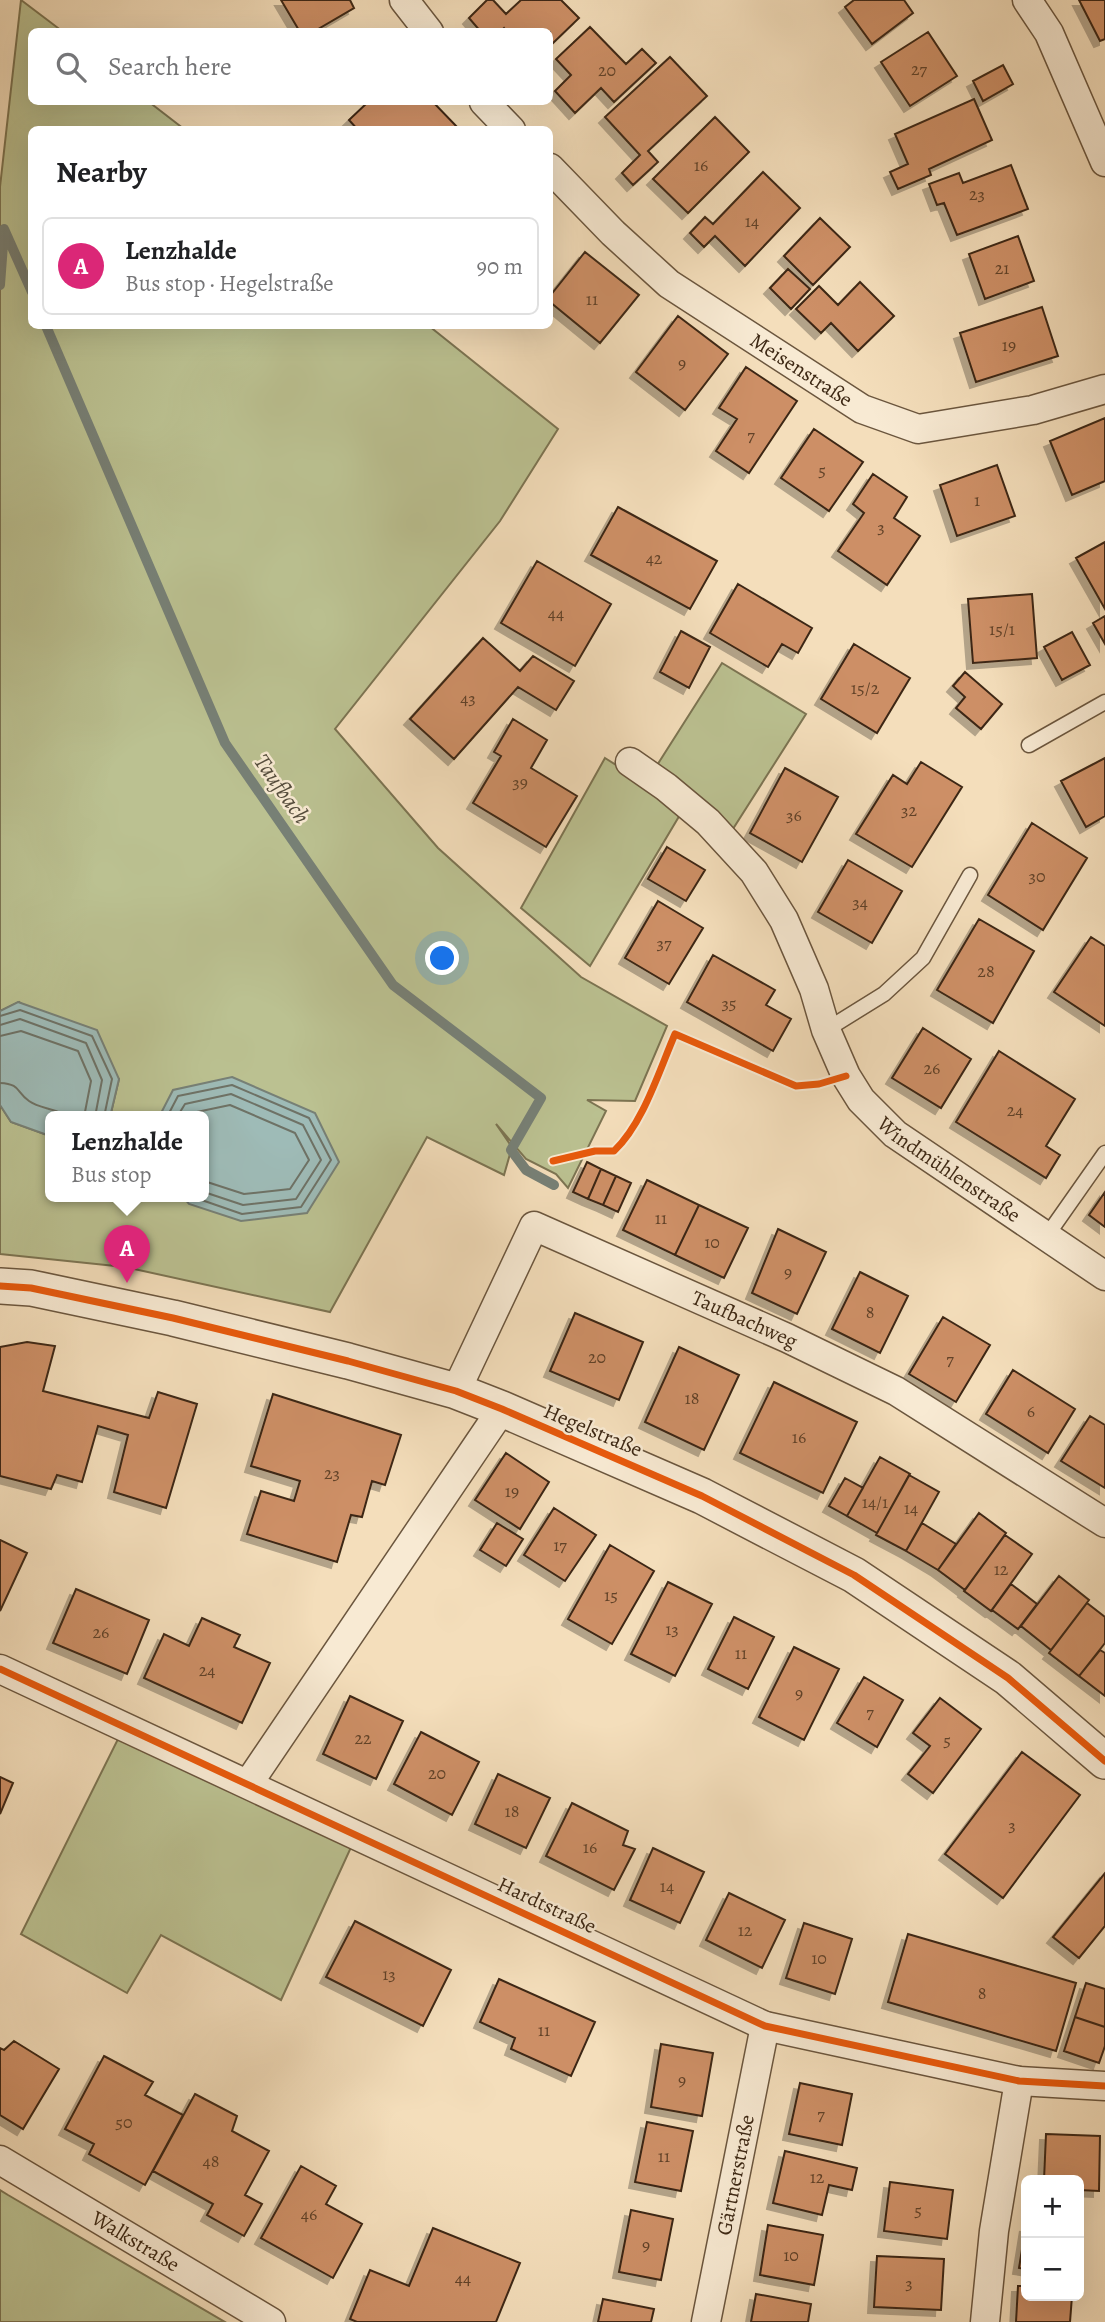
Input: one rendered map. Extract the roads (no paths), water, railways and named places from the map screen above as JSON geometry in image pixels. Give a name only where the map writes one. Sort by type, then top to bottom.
[{"type":"street","points":[[404,0],[426,28]]},
{"type":"street","points":[[1027,0],[1049,33],[1105,162]]},
{"type":"street","points":[[487,105],[507,126]]},
{"type":"street","name":"Meisenstraße","points":[[553,171],[613,233],[669,284],[862,409],[918,429],[1033,410],[1105,389]]},
{"type":"street","name":"Windmühlenstraße","points":[[630,762],[666,787],[708,822],[754,872],[784,920],[814,989],[825,1030],[846,1076],[861,1100],[895,1133],[1105,1276]]},
{"type":"street","name":"Taufbachweg","points":[[456,1391],[534,1226],[787,1338],[896,1391],[1105,1523]]},
{"type":"street","name":"Hegelstraße","points":[[0,1286],[31,1288],[173,1318],[456,1391],[502,1409],[702,1496],[854,1575],[1008,1678],[1105,1761]]},
{"type":"street","points":[[248,1784],[502,1409]]},
{"type":"street","name":"Hardtstraße","points":[[0,1669],[765,2026],[1019,2081],[1105,2086]]},
{"type":"street","name":"Gärtnerstraße","points":[[706,2322],[765,2026]]},
{"type":"street","points":[[985,2322],[994,2231],[1019,2081]]},
{"type":"street","name":"Walkstraße","points":[[0,2160],[271,2322]]},
{"type":"lane","points":[[1029,744],[1105,702]]},
{"type":"lane","points":[[825,1030],[884,994],[923,958],[970,875]]},
{"type":"lane","points":[[1046,1237],[1105,1153]]},
{"type":"water","points":[[18,1002],[97,1030],[119,1079],[111,1111],[45,1111],[45,1134],[11,1122],[0,1105],[0,1011]]},
{"type":"water","points":[[232,1077],[315,1113],[339,1162],[307,1213],[241,1221],[189,1204],[187,1202],[209,1202],[209,1111],[162,1111],[173,1090]]},
{"type":"waterway","name":"Taufbach","points":[[4,229],[28,283]]},
{"type":"waterway","points":[[0,285],[4,231]]},
{"type":"waterway","name":"Taufbach","points":[[47,329],[225,743],[393,985],[541,1098],[511,1150],[526,1170],[554,1185]]},
{"type":"place","name":"Lenzhalde","points":[[127,1283]]}]
